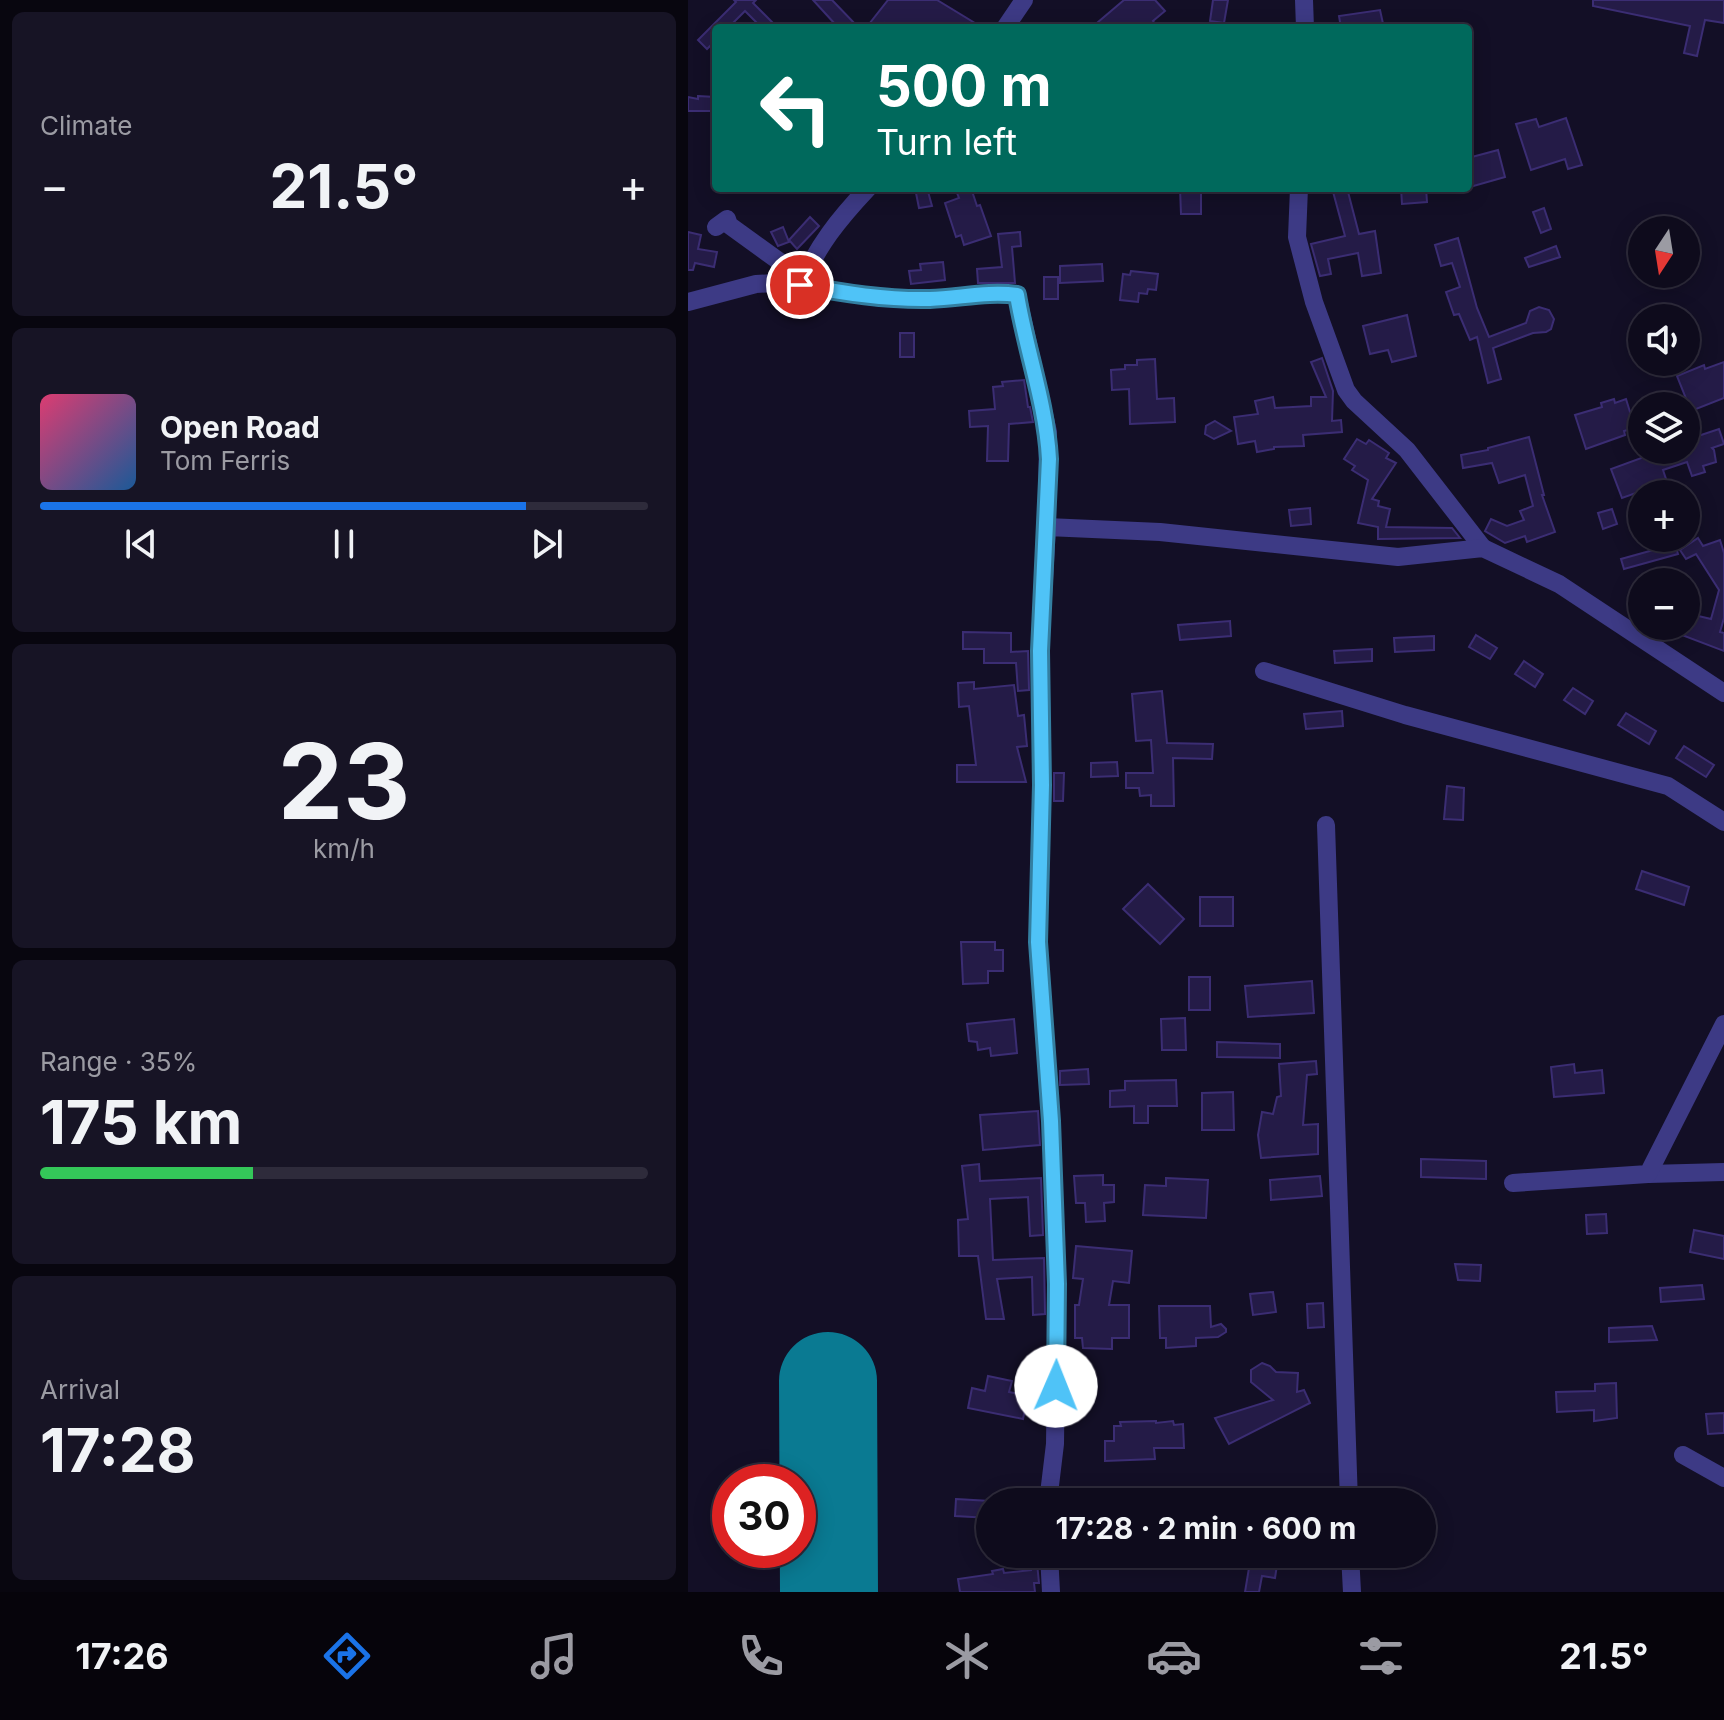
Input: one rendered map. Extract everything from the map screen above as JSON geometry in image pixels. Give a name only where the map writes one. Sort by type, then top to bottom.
[{"type":"street","points":[[1008,24],[1024,0]]},
{"type":"street","points":[[1304,0],[1305,24]]},
{"type":"street","points":[[798,285],[833,226],[864,192]]},
{"type":"street","points":[[1299,192],[1297,237],[1319,317],[1346,390],[1354,401],[1407,450],[1483,548],[1559,584],[1724,693]]},
{"type":"street","points":[[716,227],[727,219],[729,225],[794,272],[798,285]]},
{"type":"street","points":[[688,302],[756,284],[798,285],[883,298],[930,299],[999,293],[1017,295],[1048,432],[1047,527],[1040,651],[1042,785],[1038,942],[1051,1121],[1057,1284],[1055,1444],[1050,1488]]},
{"type":"street","points":[[1047,527],[1160,532],[1398,557],[1483,548]]},
{"type":"street","points":[[1264,671],[1405,715],[1668,786],[1724,822]]},
{"type":"street","points":[[1326,825],[1349,1488]]},
{"type":"street","points":[[1648,1174],[1724,1024]]},
{"type":"street","points":[[1513,1183],[1724,1172]]},
{"type":"street","points":[[1683,1455],[1724,1478]]},
{"type":"street","points":[[1050,1568],[1051,1592]]},
{"type":"street","points":[[1351,1568],[1352,1592]]},
{"type":"building","points":[[734,0],[756,0],[753,3],[774,24],[758,24],[745,11],[732,24],[714,24],[736,2]]},
{"type":"building","points":[[813,0],[832,0],[855,24],[835,24]]},
{"type":"building","points":[[888,0],[937,0],[976,24],[885,23],[869,24]]},
{"type":"building","points":[[1124,0],[1155,0],[1165,11],[1153,21],[1155,24],[1096,24]]},
{"type":"building","points":[[1213,0],[1228,0],[1224,23],[1210,21]]},
{"type":"building","points":[[1593,0],[1724,0],[1724,23],[1705,20],[1697,56],[1684,53],[1690,26],[1593,6]]},
{"type":"building","points":[[1380,10],[1383,24],[1340,24],[1339,16]]},
{"type":"building","points":[[712,26],[712,44],[707,49],[698,40]]},
{"type":"building","points":[[698,96],[712,97],[712,111],[688,111],[688,97],[698,99]]},
{"type":"building","points":[[1566,118],[1582,165],[1568,169],[1565,159],[1531,170],[1516,124],[1536,119],[1539,127]]},
{"type":"building","points":[[1498,150],[1505,177],[1472,186],[1472,157]]},
{"type":"building","points":[[916,192],[928,192],[932,206],[919,208]]},
{"type":"building","points":[[957,192],[972,192],[991,236],[964,245],[961,235],[956,237],[945,203],[959,198]]},
{"type":"building","points":[[1180,192],[1201,192],[1201,214],[1181,214]]},
{"type":"building","points":[[1333,192],[1348,192],[1359,234],[1375,231],[1381,273],[1362,276],[1358,253],[1328,259],[1331,274],[1320,276],[1311,244],[1345,236]]},
{"type":"building","points":[[1401,192],[1426,192],[1427,202],[1402,204]]},
{"type":"building","points":[[1544,208],[1551,229],[1541,233],[1533,212]]},
{"type":"building","points":[[810,217],[819,226],[797,249],[789,240]]},
{"type":"building","points":[[783,227],[789,242],[778,246],[771,232]]},
{"type":"building","points":[[688,232],[701,235],[698,249],[717,252],[714,267],[695,263],[693,270],[688,270]]},
{"type":"building","points":[[1020,232],[1021,246],[1012,247],[1015,283],[978,283],[977,269],[1002,267],[998,234]]},
{"type":"building","points":[[1458,238],[1477,308],[1489,337],[1526,323],[1530,311],[1539,307],[1549,310],[1554,319],[1551,329],[1546,332],[1533,333],[1493,348],[1501,379],[1488,383],[1477,337],[1470,340],[1459,314],[1454,315],[1446,292],[1460,287],[1452,263],[1441,266],[1435,245]]},
{"type":"building","points":[[1556,246],[1560,257],[1529,267],[1525,258]]},
{"type":"building","points":[[943,262],[945,280],[911,284],[909,271],[921,270],[920,264]]},
{"type":"building","points":[[1102,264],[1103,281],[1060,283],[1060,266]]},
{"type":"building","points":[[1131,271],[1158,274],[1156,290],[1139,293],[1138,302],[1120,300],[1123,274],[1130,275]]},
{"type":"building","points":[[1044,277],[1058,277],[1058,299],[1044,299]]},
{"type":"building","points":[[1407,315],[1416,356],[1392,362],[1388,350],[1370,354],[1363,326]]},
{"type":"building","points":[[900,333],[914,333],[914,357],[900,357]]},
{"type":"building","points":[[1322,358],[1333,391],[1332,421],[1341,420],[1342,432],[1303,435],[1304,446],[1274,447],[1257,452],[1255,441],[1238,444],[1234,417],[1258,414],[1255,401],[1273,397],[1275,408],[1311,406],[1311,397],[1326,397],[1311,362]]},
{"type":"building","points":[[1155,359],[1157,399],[1174,398],[1175,422],[1130,424],[1129,389],[1112,390],[1111,370],[1137,365],[1137,360]]},
{"type":"building","points":[[1724,362],[1724,398],[1700,407],[1700,392],[1683,392],[1677,376],[1700,376],[1700,367],[1704,365],[1705,369]]},
{"type":"building","points":[[1024,380],[1033,422],[1009,424],[1008,461],[987,461],[988,426],[970,427],[969,411],[995,409],[993,387],[1003,386],[1002,382]]},
{"type":"building","points":[[1626,399],[1628,430],[1624,431],[1625,435],[1586,449],[1575,415],[1602,407],[1601,403]]},
{"type":"building","points":[[1215,421],[1231,431],[1214,439],[1205,434],[1206,426]]},
{"type":"building","points":[[1719,429],[1724,444],[1712,448],[1716,462],[1703,466],[1705,472],[1692,476],[1688,464],[1700,464],[1700,435]]},
{"type":"building","points":[[1529,437],[1542,495],[1555,532],[1527,542],[1525,536],[1505,543],[1485,531],[1491,519],[1507,526],[1524,520],[1520,511],[1533,506],[1525,475],[1499,483],[1492,463],[1463,468],[1461,455]]},
{"type":"building","points":[[1357,439],[1366,444],[1369,440],[1389,453],[1386,458],[1396,463],[1372,499],[1379,501],[1378,506],[1390,509],[1386,527],[1452,528],[1460,538],[1378,539],[1378,527],[1358,523],[1368,480],[1352,470],[1355,466],[1344,459]]},
{"type":"building","points":[[1628,463],[1681,464],[1663,470],[1666,480],[1628,480],[1628,496],[1622,498],[1611,469]]},
{"type":"building","points":[[1310,508],[1311,524],[1291,526],[1289,510]]},
{"type":"building","points":[[1612,509],[1617,524],[1603,529],[1598,513]]},
{"type":"building","points":[[1720,540],[1724,553],[1724,618],[1720,632],[1724,633],[1724,651],[1695,640],[1700,640],[1700,616],[1711,619],[1719,590],[1696,554],[1686,559],[1681,552],[1700,552],[1700,541],[1703,546]]},
{"type":"building","points":[[1646,552],[1678,554],[1624,569],[1621,559]]},
{"type":"building","points":[[1230,621],[1231,636],[1180,640],[1178,625]]},
{"type":"building","points":[[963,632],[1011,633],[1011,652],[1028,651],[1029,690],[1018,691],[1016,663],[984,663],[984,649],[963,649]]},
{"type":"building","points":[[1476,635],[1497,648],[1490,659],[1469,647]]},
{"type":"building","points":[[1434,636],[1434,650],[1395,652],[1394,638]]},
{"type":"building","points":[[1372,649],[1372,661],[1335,663],[1334,651]]},
{"type":"building","points":[[1524,661],[1543,674],[1535,687],[1515,674]]},
{"type":"building","points":[[974,682],[974,689],[1014,685],[1018,716],[1024,715],[1027,746],[1017,747],[1026,782],[957,782],[957,765],[976,765],[969,706],[959,707],[958,683]]},
{"type":"building","points":[[1573,688],[1593,701],[1585,714],[1564,700]]},
{"type":"building","points":[[1162,691],[1167,743],[1213,744],[1212,759],[1173,758],[1174,806],[1151,806],[1151,795],[1140,796],[1139,788],[1126,788],[1126,773],[1153,773],[1151,740],[1136,741],[1132,694]]},
{"type":"building","points":[[1342,711],[1343,726],[1306,729],[1304,714]]},
{"type":"building","points":[[1626,713],[1656,731],[1649,744],[1618,725]]},
{"type":"building","points":[[1684,746],[1714,765],[1706,777],[1676,758]]},
{"type":"building","points":[[1117,762],[1118,776],[1091,777],[1091,763]]},
{"type":"building","points":[[1054,773],[1064,773],[1063,801],[1054,801]]},
{"type":"building","points":[[1447,786],[1464,788],[1463,820],[1444,819]]},
{"type":"building","points":[[1642,871],[1689,887],[1684,905],[1636,889]]},
{"type":"building","points":[[1148,884],[1184,919],[1160,944],[1123,909]]},
{"type":"building","points":[[1200,897],[1233,897],[1233,926],[1200,926]]},
{"type":"building","points":[[961,942],[995,942],[995,950],[1003,950],[1003,971],[988,971],[988,983],[963,984]]},
{"type":"building","points":[[1189,977],[1210,977],[1210,1010],[1189,1010]]},
{"type":"building","points":[[1312,981],[1314,1013],[1248,1017],[1245,986]]},
{"type":"building","points":[[1185,1018],[1186,1050],[1162,1050],[1161,1019]]},
{"type":"building","points":[[1014,1019],[1017,1053],[991,1056],[990,1048],[978,1050],[977,1042],[969,1041],[967,1024]]},
{"type":"building","points":[[1217,1042],[1280,1044],[1280,1058],[1217,1057]]},
{"type":"building","points":[[1316,1061],[1317,1074],[1307,1075],[1303,1125],[1318,1124],[1318,1154],[1261,1158],[1258,1135],[1262,1112],[1273,1114],[1277,1097],[1281,1096],[1279,1064]]},
{"type":"building","points":[[1574,1064],[1575,1073],[1602,1070],[1604,1093],[1554,1097],[1551,1067]]},
{"type":"building","points":[[1088,1069],[1089,1084],[1060,1085],[1060,1071]]},
{"type":"building","points":[[1176,1080],[1177,1106],[1148,1106],[1148,1123],[1134,1123],[1134,1106],[1110,1107],[1110,1091],[1125,1090],[1125,1081]]},
{"type":"building","points":[[1233,1092],[1234,1130],[1202,1130],[1202,1093]]},
{"type":"building","points":[[1038,1111],[1040,1145],[983,1150],[980,1115]]},
{"type":"building","points":[[1421,1159],[1486,1161],[1486,1179],[1421,1177]]},
{"type":"building","points":[[979,1164],[980,1181],[1041,1178],[1043,1235],[1030,1236],[1028,1197],[990,1199],[993,1260],[1044,1258],[1045,1314],[1033,1315],[1032,1277],[997,1279],[1004,1319],[986,1319],[978,1256],[959,1256],[958,1220],[968,1219],[962,1166]]},
{"type":"building","points":[[1103,1175],[1103,1185],[1114,1185],[1114,1202],[1104,1203],[1105,1221],[1086,1222],[1085,1203],[1076,1203],[1074,1176]]},
{"type":"building","points":[[1320,1176],[1322,1196],[1271,1200],[1270,1180]]},
{"type":"building","points":[[1166,1178],[1208,1180],[1206,1218],[1143,1215],[1145,1185],[1166,1186]]},
{"type":"building","points":[[1606,1214],[1607,1233],[1587,1234],[1586,1215]]},
{"type":"building","points":[[1694,1230],[1724,1236],[1724,1259],[1690,1252]]},
{"type":"building","points":[[1076,1246],[1132,1251],[1129,1283],[1113,1281],[1109,1305],[1129,1305],[1129,1338],[1112,1338],[1112,1349],[1083,1348],[1082,1338],[1075,1338],[1075,1305],[1079,1305],[1083,1279],[1073,1278]]},
{"type":"building","points":[[1455,1264],[1481,1265],[1480,1281],[1458,1280]]},
{"type":"building","points":[[1702,1285],[1704,1299],[1661,1302],[1660,1288]]},
{"type":"building","points":[[1273,1292],[1276,1312],[1253,1315],[1250,1294]]},
{"type":"building","points":[[1323,1303],[1324,1327],[1308,1328],[1307,1304]]},
{"type":"building","points":[[1159,1306],[1210,1306],[1211,1327],[1221,1324],[1226,1332],[1218,1337],[1196,1338],[1196,1346],[1166,1348],[1166,1338],[1160,1338]]},
{"type":"building","points":[[1652,1326],[1657,1340],[1609,1342],[1609,1328]]},
{"type":"building","points":[[1262,1363],[1276,1372],[1298,1373],[1297,1392],[1304,1390],[1310,1403],[1229,1444],[1215,1418],[1273,1400],[1251,1382],[1251,1370]]},
{"type":"building","points":[[988,1376],[1012,1381],[1009,1392],[1028,1396],[1023,1419],[968,1408],[972,1388],[985,1391]]},
{"type":"building","points":[[1616,1383],[1617,1418],[1594,1421],[1594,1410],[1557,1412],[1556,1392],[1595,1391],[1595,1384]]},
{"type":"building","points":[[1724,1413],[1724,1433],[1708,1434],[1706,1414]]},
{"type":"building","points":[[1120,1422],[1183,1424],[1184,1448],[1154,1448],[1155,1459],[1105,1461],[1105,1441],[1114,1441],[1114,1426],[1121,1426]]},
{"type":"building","points":[[956,1499],[976,1500],[976,1517],[955,1516]]},
{"type":"building","points":[[1038,1568],[1039,1583],[1034,1583],[1035,1592],[960,1592],[958,1579],[993,1574],[992,1571],[1003,1569],[1004,1573]]},
{"type":"building","points":[[1249,1568],[1277,1568],[1275,1578],[1262,1576],[1259,1592],[1245,1592]]},
{"type":"runway","points":[[828,1381],[829,1592]]},
{"type":"route","points":[[800,285],[883,298],[930,299],[999,293],[1017,295],[1027,335],[1048,432],[1049,459],[1040,651],[1042,785],[1038,942],[1051,1121],[1057,1284],[1056,1386]]}]
